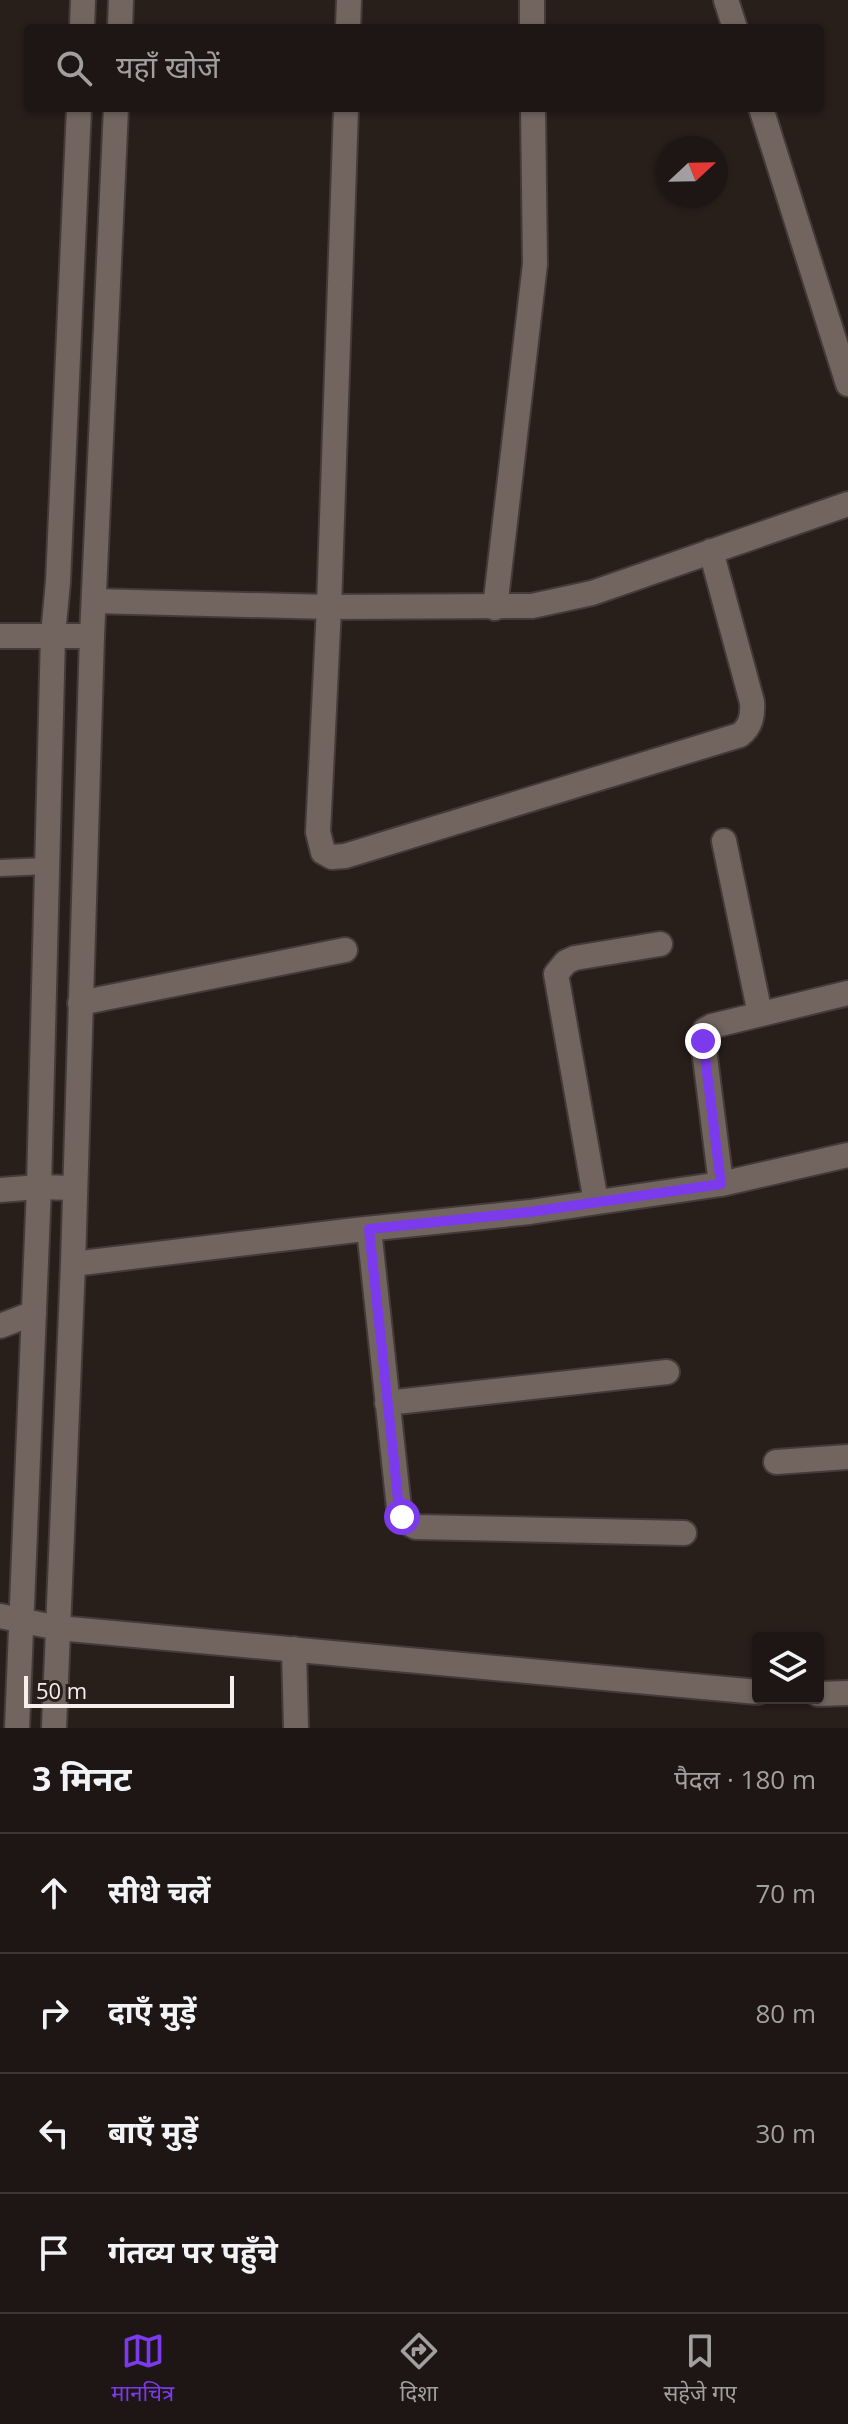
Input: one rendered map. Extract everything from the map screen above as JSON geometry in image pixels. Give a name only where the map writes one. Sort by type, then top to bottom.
[{"type":"street","points":[[82,24],[83,0]]},
{"type":"street","points":[[120,24],[121,0]]},
{"type":"street","points":[[348,24],[349,0]]},
{"type":"street","points":[[532,0],[532,24]]},
{"type":"street","points":[[726,0],[734,24]]},
{"type":"street","points":[[17,1728],[10,1617],[34,1313],[53,635],[79,112]]},
{"type":"street","points":[[54,1728],[73,1264],[92,636],[116,112]]},
{"type":"street","points":[[346,112],[318,832],[323,852],[332,857],[345,856],[740,735],[748,728],[753,712],[752,702],[711,551]]},
{"type":"street","points":[[495,608],[535,264],[533,112]]},
{"type":"street","points":[[762,112],[848,384]]},
{"type":"street","points":[[94,601],[329,607],[532,606],[592,593],[848,504]]},
{"type":"street","points":[[0,636],[92,636]]},
{"type":"street","points":[[724,841],[760,1014]]},
{"type":"street","points":[[596,1202],[556,974],[566,962],[575,958],[660,944]]},
{"type":"street","points":[[80,1003],[345,950]]},
{"type":"street","points":[[721,1184],[703,1035],[705,1030],[848,993]]},
{"type":"street","points":[[73,1264],[596,1202],[721,1184],[848,1155]]},
{"type":"street","points":[[0,1190],[74,1188]]},
{"type":"street","points":[[369,1229],[402,1517],[416,1527],[684,1533]]},
{"type":"street","points":[[0,1326],[34,1313]]},
{"type":"street","points":[[387,1403],[667,1372]]},
{"type":"street","points":[[776,1462],[848,1457]]},
{"type":"street","points":[[10,1617],[58,1628],[752,1691]]},
{"type":"street","points":[[294,1649],[296,1728]]},
{"type":"street","points":[[824,1694],[848,1693]]},
{"type":"lane","points":[[0,868],[47,866]]},
{"type":"route","points":[[402,1517],[369,1229],[530,1212],[721,1184],[703,1041]]}]
